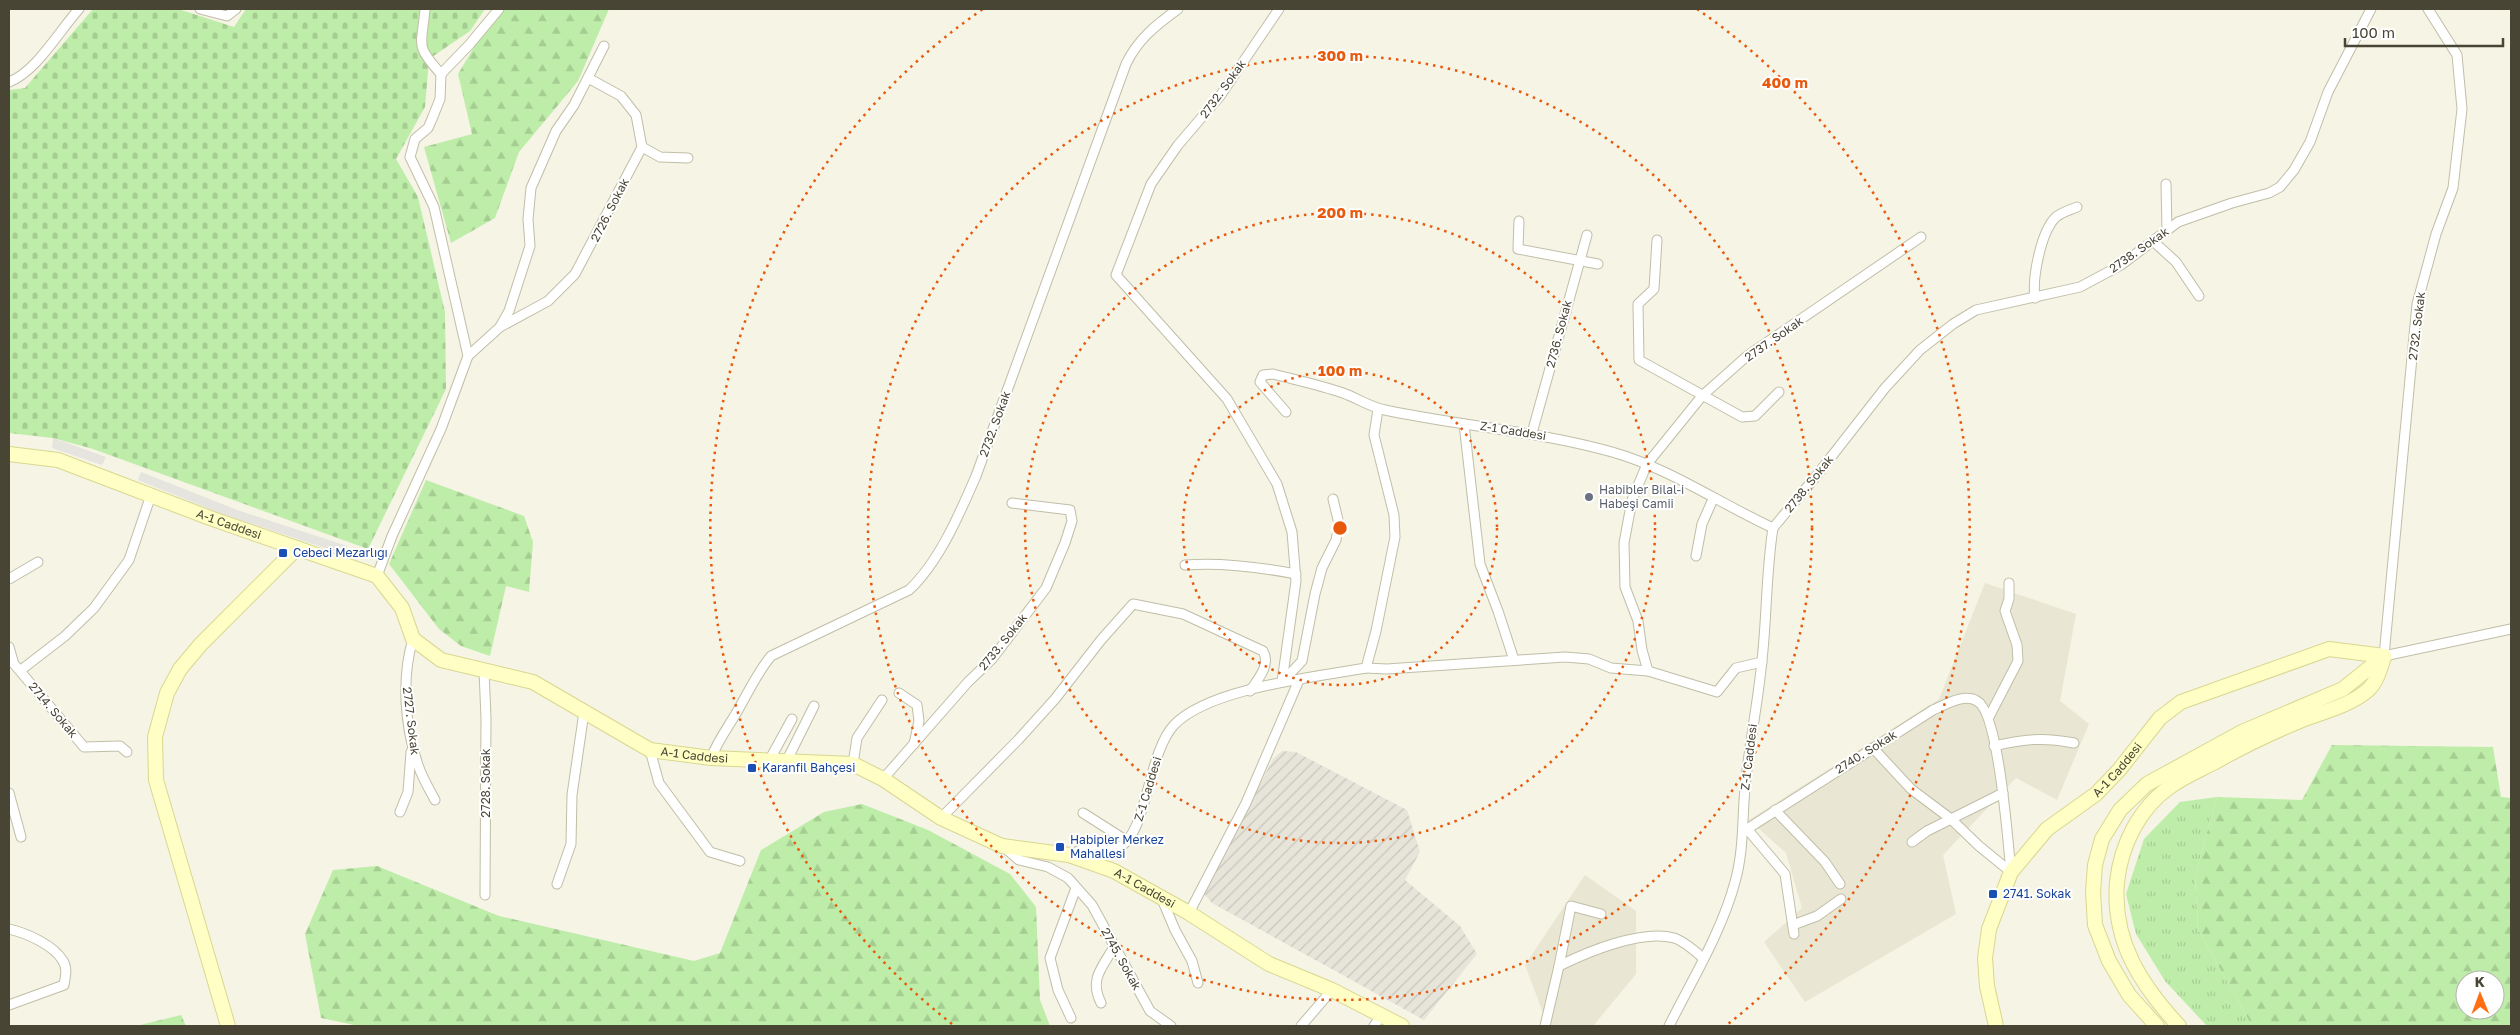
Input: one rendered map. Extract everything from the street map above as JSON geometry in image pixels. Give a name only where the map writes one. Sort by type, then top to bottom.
[{"type":"main road","name":"A-1 Caddesi","points":[[9,454],[58,460],[378,576]]},
{"type":"main road","points":[[228,1026],[156,780],[155,737],[167,693],[180,669],[201,644],[297,548]]},
{"type":"main road","points":[[378,576],[402,608],[413,639]]},
{"type":"main road","name":"A-1 Caddesi","points":[[413,639],[441,660],[533,682],[650,750],[711,758],[853,764],[883,779],[941,818],[1002,846],[1069,855],[1114,871],[1189,913],[1269,964],[1332,990],[1378,1021],[1398,1025]]},
{"type":"main road","name":"A-1 Caddesi","points":[[1996,1026],[1987,986],[1985,958],[1989,929],[2011,872],[2047,829],[2096,794],[2119,770],[2160,718],[2180,702],[2329,649],[2384,656]]},
{"type":"main road","points":[[2157,1026],[2129,995],[2109,961],[2095,925],[2093,892],[2095,865],[2102,839],[2120,810],[2146,784],[2242,732],[2343,689],[2384,656]]},
{"type":"main road","points":[[2179,1026],[2153,998],[2132,963],[2119,927],[2116,894],[2119,868],[2126,841],[2144,812],[2170,786],[2266,734],[2352,700],[2367,691],[2377,680],[2384,656]]},
{"type":"street","points":[[9,82],[22,77],[79,9]]},
{"type":"street","points":[[200,9],[227,16],[236,9]]},
{"type":"street","points":[[425,9],[420,45],[425,57],[441,74]]},
{"type":"street","points":[[468,356],[434,207],[410,157],[415,139],[428,128],[440,99],[441,74],[469,45],[499,9]]},
{"type":"street","name":"2732. Sokak","points":[[711,758],[719,739],[738,710],[759,670],[771,656],[886,602],[908,590],[922,577],[962,509],[976,476],[1126,64],[1134,47],[1149,31],[1178,9]]},
{"type":"street","name":"2732. Sokak","points":[[1278,9],[1220,96],[1178,145],[1150,184],[1116,276],[1227,399],[1277,484],[1292,532],[1296,574]]},
{"type":"street","name":"2738. Sokak","points":[[1773,528],[1885,388],[1920,350],[1953,324],[1976,310],[2080,287],[2121,265],[2178,222],[2232,203],[2269,193],[2280,187],[2294,170],[2310,142],[2328,92],[2371,9]]},
{"type":"street","name":"2732. Sokak","points":[[2384,656],[2417,304],[2436,234],[2452,188],[2462,109],[2457,55],[2428,9]]},
{"type":"street","name":"2726. Sokak","points":[[500,327],[509,311],[530,246],[528,219],[531,188],[556,131],[574,105],[604,46]]},
{"type":"street","points":[[588,78],[620,96],[636,115],[642,146],[660,157],[688,158]]},
{"type":"street","name":"2726. Sokak","points":[[378,576],[392,536],[441,428],[468,356],[500,327],[548,301],[575,274],[642,146]]},
{"type":"street","points":[[2166,184],[2167,230]]},
{"type":"street","points":[[2035,298],[2033,287],[2036,262],[2052,221],[2065,211],[2077,207]]},
{"type":"street","points":[[1519,220],[1518,248],[1598,264]]},
{"type":"street","name":"2736. Sokak","points":[[1532,433],[1587,235]]},
{"type":"street","name":"2737. Sokak","points":[[1648,671],[1638,621],[1625,587],[1624,543],[1632,500],[1647,464],[1702,396],[1747,356],[1921,237]]},
{"type":"street","points":[[1657,240],[1654,289],[1638,304],[1638,360],[1702,396],[1749,418],[1754,416],[1779,392]]},
{"type":"street","points":[[2153,241],[2176,262],[2199,296]]},
{"type":"street","name":"Z-1 Caddesi","points":[[1286,412],[1268,393],[1260,382],[1260,377],[1273,374],[1343,393],[1378,409],[1464,424],[1532,433],[1613,452],[1661,470],[1713,499],[1773,528],[1768,562],[1767,610],[1762,662],[1745,789],[1746,831],[1741,856],[1735,884],[1715,936],[1669,1026]]},
{"type":"street","points":[[1366,668],[1376,631],[1395,537],[1394,515],[1374,436],[1378,409]]},
{"type":"street","points":[[1464,424],[1480,564],[1514,660]]},
{"type":"street","points":[[21,670],[65,636],[94,608],[129,560],[151,495]]},
{"type":"street","points":[[1282,682],[1302,661],[1322,568],[1336,540],[1339,524],[1333,499]]},
{"type":"street","points":[[1696,556],[1702,524],[1713,499]]},
{"type":"street","name":"2733. Sokak","points":[[883,779],[968,682],[992,659],[1046,588],[1068,536],[1072,521],[1070,510],[1012,503]]},
{"type":"street","points":[[9,580],[38,562]]},
{"type":"street","points":[[1185,565],[1211,563],[1259,567],[1296,574],[1282,682]]},
{"type":"street","points":[[2009,584],[2009,599],[2005,611],[2019,655],[2016,666],[1989,717],[2003,793],[2011,872]]},
{"type":"street","points":[[941,818],[1018,740],[1055,699],[1101,640],[1133,604],[1183,614],[1263,651],[1266,656],[1264,668],[1250,691]]},
{"type":"street","points":[[2384,656],[2511,628]]},
{"type":"street","name":"2727. Sokak","points":[[413,639],[406,668],[406,692],[412,747],[418,768],[435,800]]},
{"type":"street","name":"2714. Sokak","points":[[9,647],[11,659],[84,747],[120,746],[127,752]]},
{"type":"street","name":"Z-1 Caddesi","points":[[1127,841],[1139,821],[1156,759],[1173,726],[1206,704],[1250,691],[1282,682],[1366,668],[1387,669],[1565,657],[1589,659],[1611,668],[1648,671],[1717,692],[1736,668],[1762,662]]},
{"type":"street","name":"2728. Sokak","points":[[484,671],[486,718],[485,895]]},
{"type":"street","points":[[1189,913],[1246,803],[1299,680]]},
{"type":"street","points":[[899,692],[917,705],[920,721],[913,747]]},
{"type":"street","name":"2740. Sokak","points":[[1746,831],[1775,810],[1933,710],[1958,700],[1975,699],[1982,704],[1989,717]]},
{"type":"street","points":[[853,764],[857,738],[882,700]]},
{"type":"street","points":[[787,760],[814,706]]},
{"type":"street","points":[[557,884],[571,844],[572,795],[584,712]]},
{"type":"street","points":[[770,759],[792,719]]},
{"type":"street","points":[[1994,746],[2026,739],[2042,738],[2074,743]]},
{"type":"street","points":[[400,812],[408,792],[412,747]]},
{"type":"street","points":[[1873,748],[1911,789],[1951,819],[1978,846],[2011,872]]},
{"type":"street","points":[[650,750],[659,783],[710,852],[740,861]]},
{"type":"street","points":[[9,792],[22,837]]},
{"type":"street","points":[[1912,842],[1951,819],[2003,793]]},
{"type":"street","points":[[1775,810],[1825,862],[1840,884]]},
{"type":"street","points":[[1069,855],[1089,846],[1101,850],[1117,849],[1127,841],[1083,814]]},
{"type":"street","points":[[1746,831],[1785,874],[1794,930],[1841,899]]},
{"type":"street","name":"2745. Sokak","points":[[1002,846],[1019,860],[1048,867],[1068,878],[1092,905],[1150,1011],[1171,1026]]},
{"type":"street","points":[[1071,1018],[1058,990],[1050,958],[1076,888]]},
{"type":"street","points":[[1162,899],[1174,930],[1192,961],[1198,983]]},
{"type":"street","points":[[1545,1026],[1571,906],[1601,914]]},
{"type":"street","points":[[9,929],[52,949],[64,962],[66,972],[64,985],[9,1005]]},
{"type":"street","points":[[1559,966],[1594,950],[1620,942],[1650,937],[1674,938],[1703,958]]},
{"type":"street","points":[[1101,1003],[1094,990],[1095,980],[1114,947]]},
{"type":"street","points":[[1301,1026],[1332,990]]},
{"type":"shaded area","points":[[53,438],[106,457],[102,465],[52,448]]},
{"type":"shaded area","points":[[141,472],[240,511],[347,546],[346,555],[222,514],[138,480]]},
{"type":"shaded area","points":[[1985,583],[2076,614],[2060,701],[2089,724],[2057,800],[2016,778],[1943,855],[1956,914],[1805,1002],[1764,942],[1802,908],[1786,853],[1749,820],[1939,699]]},
{"type":"shaded area","points":[[1282,751],[1296,752],[1407,810],[1420,852],[1405,880],[1460,926],[1477,954],[1424,1020],[1212,903],[1205,895],[1206,887],[1273,759]]},
{"type":"shaded area","points":[[1585,875],[1636,911],[1636,974],[1593,1026],[1548,1026],[1525,965]]},
{"type":"green space","points":[[93,9],[178,9],[234,27],[246,9],[485,9],[470,31],[429,59],[425,107],[396,159],[418,197],[445,312],[446,389],[368,549],[93,449],[53,438],[9,433],[9,90],[25,88]]},
{"type":"green space","points":[[497,9],[609,9],[578,81],[519,152],[495,218],[451,243],[424,147],[472,134],[458,74]]},
{"type":"green space","points":[[426,480],[524,516],[533,542],[529,592],[506,586],[490,656],[461,646],[439,629],[389,564]]},
{"type":"green space","points":[[2332,745],[2493,747],[2501,797],[2511,798],[2511,1026],[2252,1026],[2198,929],[2195,876],[2217,797],[2302,800]]},
{"type":"green space","points":[[2217,797],[2195,876],[2198,929],[2252,1026],[2207,1026],[2165,981],[2136,934],[2126,894],[2144,839],[2180,802]]},
{"type":"green space","points":[[862,804],[928,830],[1010,874],[1036,907],[1040,1000],[1050,1026],[359,1026],[321,1018],[305,934],[333,870],[377,866],[499,916],[694,961],[720,953],[761,850],[824,812]]},
{"type":"green space","points":[[181,1015],[186,1026],[136,1026]]},
{"type":"place","name":"Habibler Bilal-i Habeşi Camii","points":[[1589,497]]},
{"type":"place","name":"Cebeci Mezarlığı","points":[[283,553]]},
{"type":"place","name":"Karanfil Bahçesi","points":[[752,768]]},
{"type":"place","name":"Habipler Merkez Mahallesi","points":[[1060,847]]},
{"type":"place","name":"2741. Sokak","points":[[1993,894]]}]
